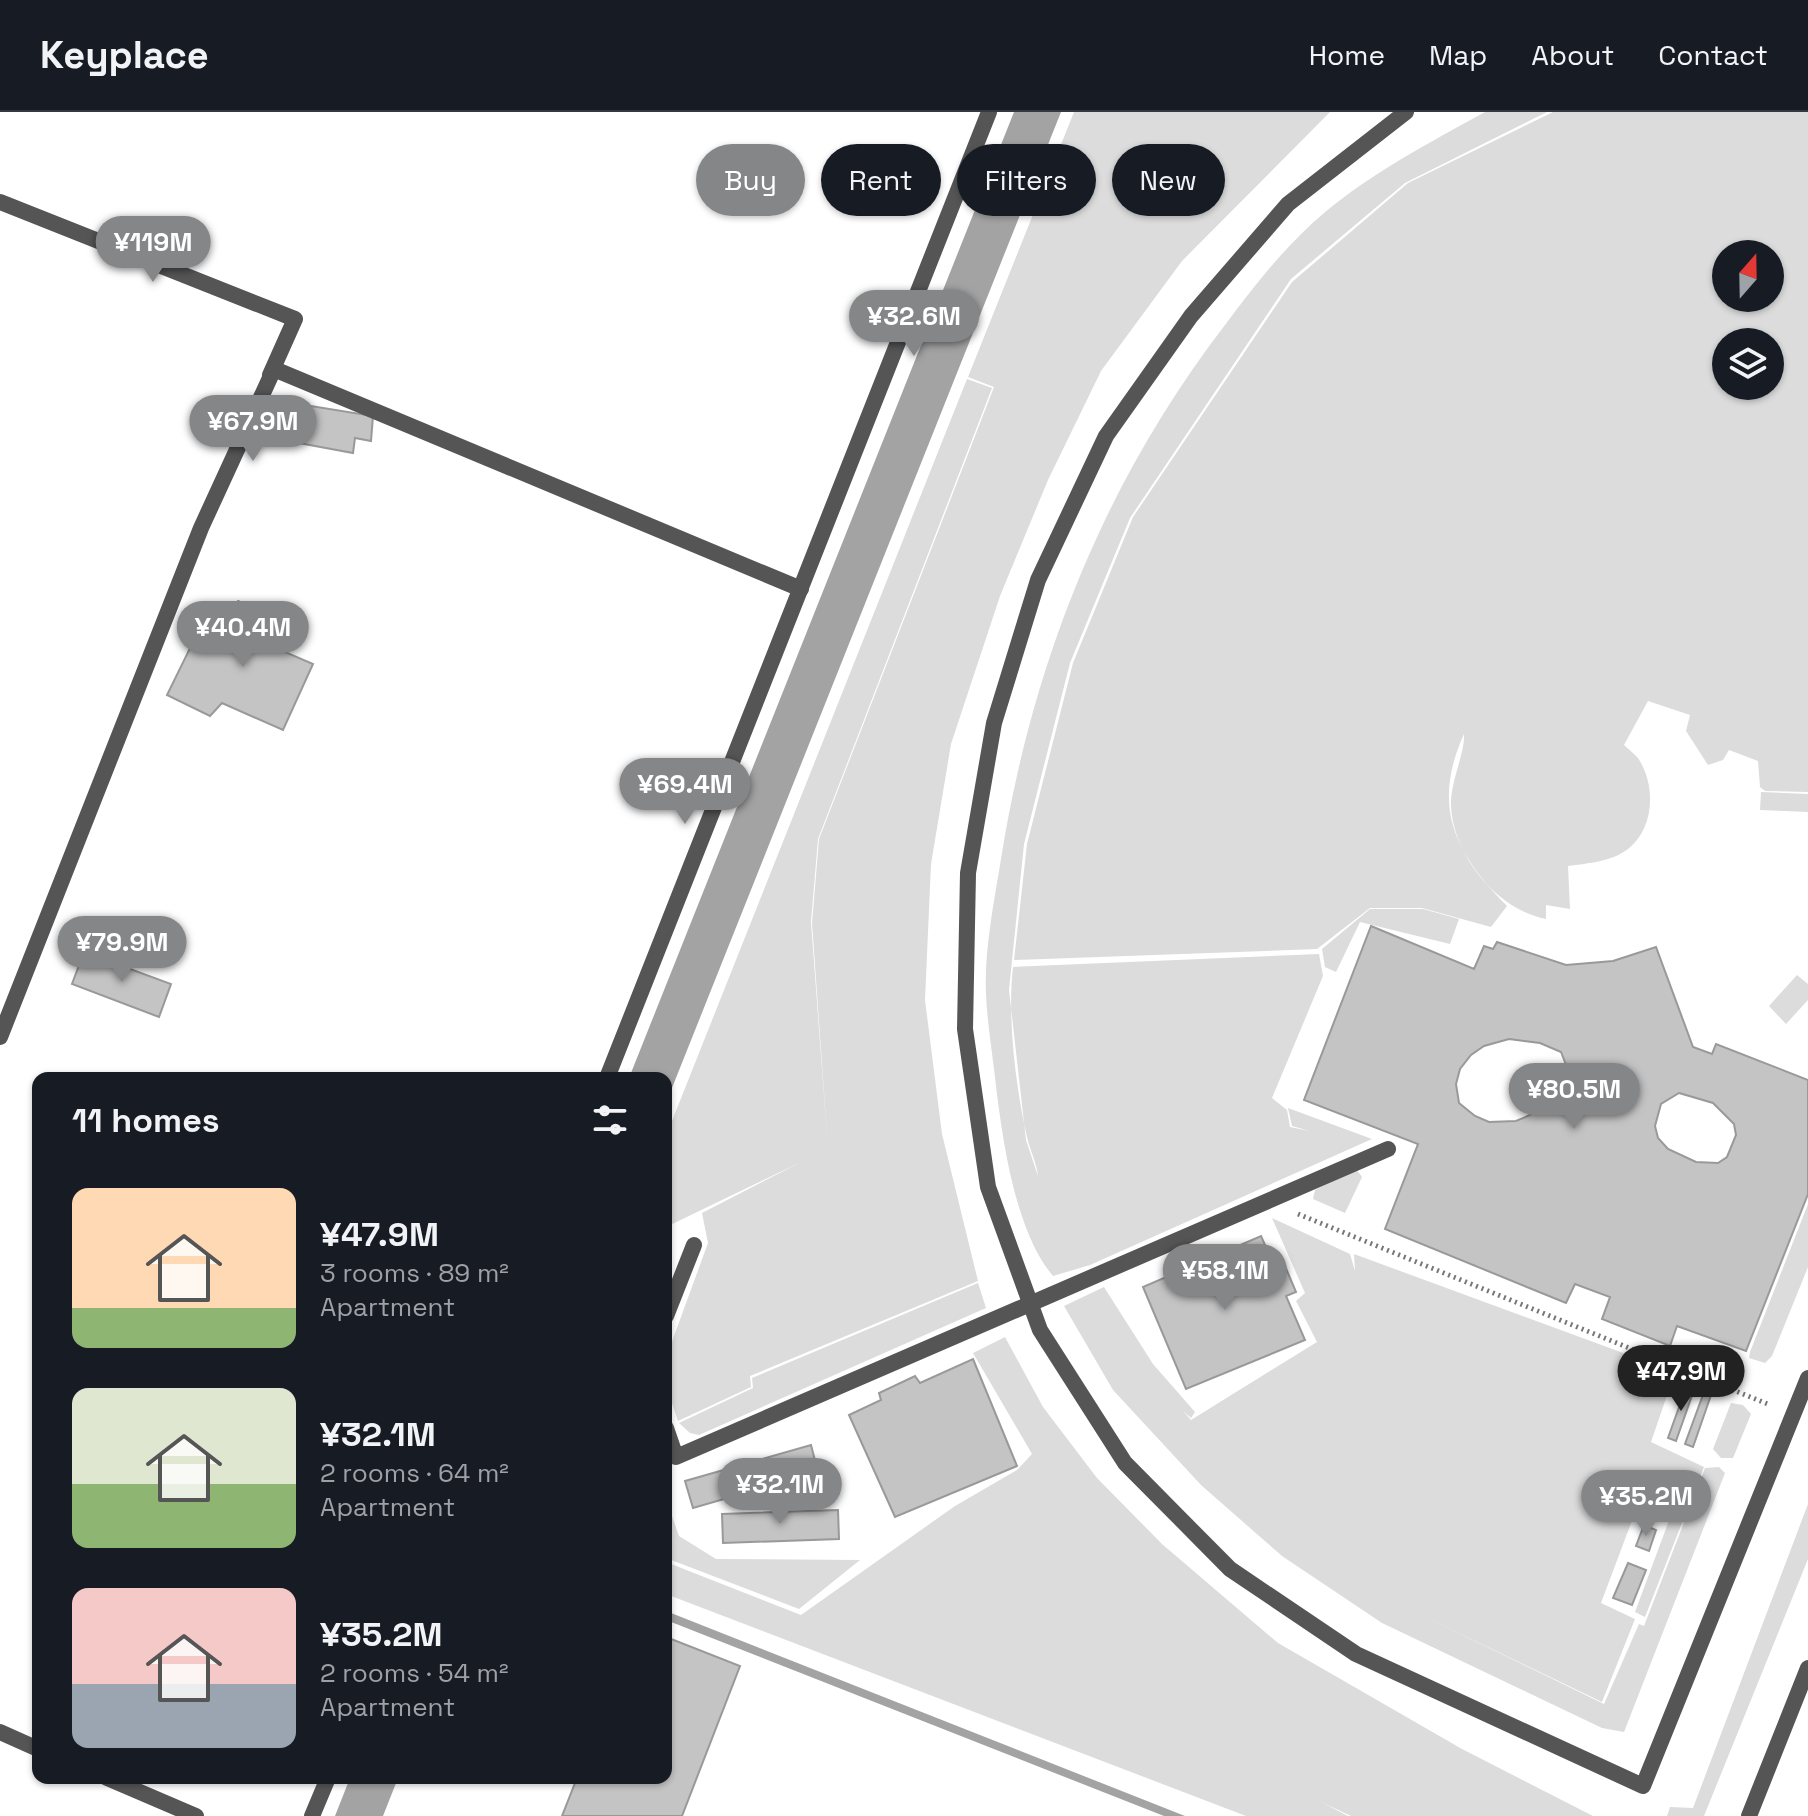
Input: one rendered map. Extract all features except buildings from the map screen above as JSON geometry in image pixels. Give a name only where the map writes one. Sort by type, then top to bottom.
[{"type":"street","points":[[609,1072],[989,112]]},
{"type":"street","points":[[1406,112],[1288,204],[1191,316],[1106,436],[1038,580],[994,723],[968,873],[965,1029],[988,1187],[1040,1330],[1125,1463],[1230,1569],[1356,1654],[1643,1786],[1808,1378]]},
{"type":"street","points":[[0,202],[295,319],[201,528],[0,1037]]},
{"type":"street","points":[[267,383],[274,369],[801,589]]},
{"type":"street","points":[[672,1445],[676,1457],[1388,1149]]},
{"type":"street","points":[[672,1301],[694,1245]]},
{"type":"street","points":[[1749,1816],[1808,1668]]},
{"type":"street","points":[[0,1732],[32,1746]]},
{"type":"street","points":[[121,1784],[196,1816]]},
{"type":"street","points":[[312,1816],[325,1784]]},
{"type":"path","points":[[1267,1201],[1793,1415]]},
{"type":"shaded area","points":[[1014,112],[1061,112],[1048,144],[1001,144]]},
{"type":"shaded area","points":[[1074,112],[1330,112],[1182,261],[1101,371],[1048,480],[1000,596],[951,744],[931,864],[925,1000],[942,1134],[978,1281],[750,1376],[751,1387],[678,1421],[672,1404],[672,1342],[708,1243],[702,1213],[801,1162],[672,1224],[672,1121],[967,379],[992,388],[818,839],[811,922],[828,1149],[812,923],[819,839],[994,387],[968,377],[1032,216],[1096,216],[1096,144],[1061,144]]},
{"type":"shaded area","points":[[1485,112],[1547,112],[1405,183],[1291,279],[1130,518],[1070,663],[1024,844],[1009,990],[1011,1009],[1013,967],[1319,954],[1323,976],[1272,1098],[1287,1110],[1290,1127],[1310,1131],[1292,1126],[1288,1108],[1372,1139],[1090,1265],[1053,1276],[1028,1232],[1011,1177],[987,1013],[990,926],[1001,859],[1032,715],[1079,578],[1143,447],[1225,325],[1297,239],[1324,213],[1382,171]],"holes":[[[1024,1123],[1028,1141],[1038,1176],[1026,1140]]]},
{"type":"shaded area","points":[[1553,112],[1808,112],[1808,792],[1765,791],[1760,787],[1758,761],[1729,750],[1723,760],[1708,765],[1686,731],[1690,715],[1648,701],[1624,745],[1640,760],[1649,785],[1650,809],[1643,831],[1628,849],[1614,857],[1568,866],[1570,909],[1546,905],[1546,919],[1528,914],[1487,883],[1507,906],[1491,927],[1422,908],[1370,908],[1317,949],[1014,960],[1027,844],[1073,663],[1133,517],[1292,282],[1408,183]],"holes":[[[1464,734],[1451,797],[1459,840],[1449,807],[1449,784]]]},
{"type":"shaded area","points":[[973,216],[1020,216],[672,1088],[672,1072],[631,1072]]},
{"type":"shaded area","points":[[1761,792],[1808,794],[1808,812],[1760,810]]},
{"type":"shaded area","points":[[1370,909],[1423,909],[1459,919],[1450,944],[1360,922],[1336,972],[1325,967],[1322,949]]},
{"type":"shaded area","points":[[1797,975],[1808,984],[1808,1000],[1786,1024],[1769,1006]]},
{"type":"shaded area","points":[[1356,1169],[1362,1177],[1345,1213],[1313,1199],[1315,1190]]},
{"type":"shaded area","points":[[1808,1204],[1808,1267],[1772,1356],[1765,1363],[1749,1358],[1750,1352]]},
{"type":"shaded area","points":[[1272,1218],[1350,1254],[1355,1271],[1354,1254],[1675,1372],[1651,1442],[1704,1467],[1645,1617],[1635,1612],[1671,1515],[1639,1502],[1601,1603],[1635,1619],[1602,1702],[1417,1613],[1604,1704],[1639,1624],[1644,1626],[1705,1468],[1719,1467],[1725,1473],[1624,1732],[1602,1728],[1382,1623],[1282,1556],[1201,1485],[1113,1390],[1064,1306],[1104,1287],[1153,1364],[1195,1412],[1191,1418],[1183,1411],[1191,1420],[1317,1342],[1296,1301],[1305,1293]]},
{"type":"shaded area","points":[[978,1283],[986,1308],[699,1435],[690,1433],[679,1423],[753,1388],[752,1378]]},
{"type":"shaded area","points":[[1005,1337],[1043,1407],[1097,1478],[1162,1544],[1278,1643],[1462,1749],[1593,1816],[1351,1816],[1321,1802],[1348,1816],[1246,1816],[672,1596],[672,1564],[801,1615],[955,1506],[1017,1470],[1032,1454],[973,1353]]},
{"type":"shaded area","points":[[1731,1403],[1743,1405],[1751,1414],[1733,1458],[1721,1458],[1713,1449]]},
{"type":"shaded area","points":[[1808,1504],[1808,1559],[1704,1816],[1667,1816],[1670,1807],[1693,1808]]},
{"type":"shaded area","points":[[672,1516],[679,1536],[716,1559],[860,1560],[799,1609],[672,1560]]},
{"type":"shaded area","points":[[672,1613],[1185,1816],[1164,1816],[672,1622]]},
{"type":"shaded area","points":[[348,1784],[396,1784],[383,1816],[335,1816]]}]
